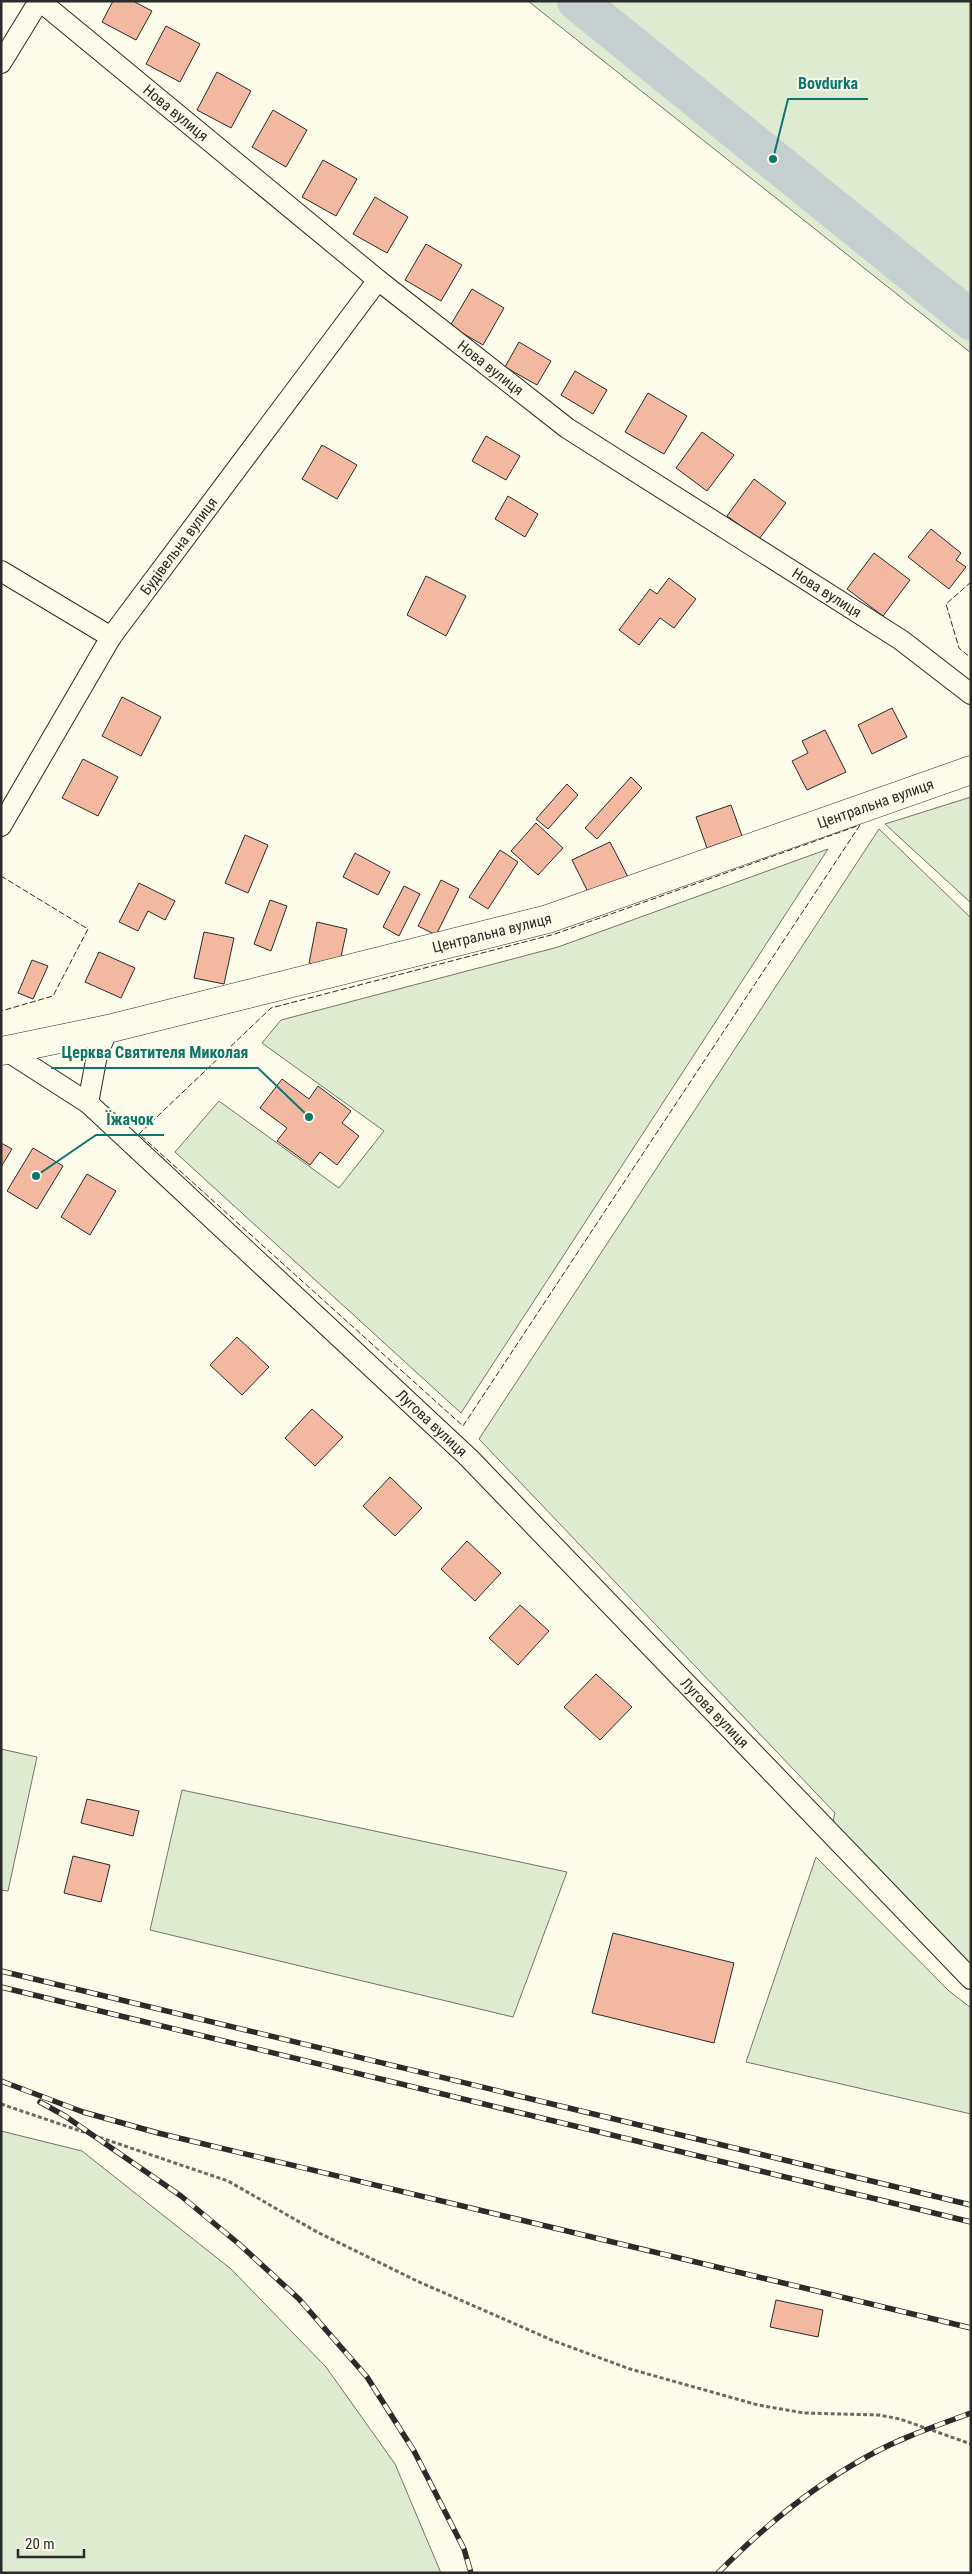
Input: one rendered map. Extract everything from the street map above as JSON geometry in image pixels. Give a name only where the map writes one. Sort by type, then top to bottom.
[{"type":"street","points":[[1,63],[39,1]]},
{"type":"street","name":"Нова вулиця","points":[[39,1],[378,280],[567,428],[901,640],[971,694]]},
{"type":"street","name":"Будівельна вулиця","points":[[1,826],[112,637],[378,280]]},
{"type":"street","points":[[1,571],[112,637]]},
{"type":"street","name":"Центральна вулиця","points":[[4,1051],[108,1029],[548,919],[971,770]]},
{"type":"street","points":[[88,1103],[97,1055],[108,1029]]},
{"type":"street","name":"Лугова вулиця","points":[[4,1051],[88,1103],[469,1458],[971,1980]]},
{"type":"path","points":[[1,2104],[228,2181],[317,2232],[434,2289],[554,2341],[630,2369],[758,2405],[804,2413],[879,2415],[900,2419],[971,2444]]},
{"type":"green space","points":[[528,1],[971,1],[971,353]]},
{"type":"green space","points":[[971,797],[971,903],[885,824]]},
{"type":"green space","points":[[879,829],[971,918],[971,1967],[832,1826],[835,1813],[479,1439]]},
{"type":"green space","points":[[828,849],[461,1413],[175,1152],[219,1101],[339,1188],[384,1131],[262,1043],[281,1020],[558,947]]},
{"type":"green space","points":[[1,1749],[37,1757],[8,1891],[1,1890]]},
{"type":"green space","points":[[182,1790],[567,1872],[513,2017],[150,1930]]},
{"type":"green space","points":[[816,1857],[949,1991],[971,2008],[971,2114],[746,2062]]},
{"type":"green space","points":[[1,2131],[82,2151],[231,2269],[326,2367],[395,2464],[441,2573],[1,2573]]},
{"type":"building","points":[[113,1],[133,1],[152,11],[136,40],[102,22]]},
{"type":"building","points":[[166,26],[200,44],[180,82],[146,64]]},
{"type":"building","points":[[217,72],[251,91],[231,128],[197,110]]},
{"type":"building","points":[[273,110],[307,130],[286,167],[252,147]]},
{"type":"building","points":[[323,160],[357,179],[336,216],[302,197]]},
{"type":"building","points":[[375,197],[408,217],[387,253],[353,234]]},
{"type":"building","points":[[426,244],[462,265],[441,301],[405,280]]},
{"type":"building","points":[[472,289],[504,308],[483,345],[450,326]]},
{"type":"building","points":[[519,342],[551,361],[537,385],[505,367]]},
{"type":"building","points":[[575,371],[607,390],[593,414],[561,395]]},
{"type":"building","points":[[648,393],[687,416],[664,454],[625,432]]},
{"type":"building","points":[[702,432],[734,455],[707,491],[676,468]]},
{"type":"building","points":[[486,436],[520,456],[506,480],[472,461]]},
{"type":"building","points":[[322,445],[357,465],[337,499],[302,479]]},
{"type":"building","points":[[754,479],[786,503],[759,539],[727,516]]},
{"type":"building","points":[[508,496],[538,514],[525,537],[495,519]]},
{"type":"building","points":[[931,529],[961,553],[956,560],[966,567],[949,589],[908,557]]},
{"type":"building","points":[[874,553],[910,580],[883,616],[847,589]]},
{"type":"building","points":[[426,576],[466,596],[446,636],[407,615]]},
{"type":"building","points":[[669,578],[696,599],[674,628],[660,618],[639,645],[619,630],[650,589],[657,594]]},
{"type":"building","points":[[122,697],[161,717],[141,756],[102,736]]},
{"type":"building","points":[[892,708],[907,737],[872,754],[858,725]]},
{"type":"building","points":[[825,730],[846,772],[807,790],[792,761],[808,753],[802,741]]},
{"type":"building","points":[[83,759],[118,777],[98,816],[62,798]]},
{"type":"building","points":[[631,777],[642,788],[597,839],[585,828]]},
{"type":"building","points":[[567,784],[578,795],[548,829],[536,819]]},
{"type":"building","points":[[731,805],[742,836],[707,848],[696,817]]},
{"type":"building","points":[[536,823],[563,848],[538,875],[511,851]]},
{"type":"building","points":[[245,835],[268,845],[248,893],[225,883]]},
{"type":"building","points":[[610,842],[628,877],[590,896],[572,860]]},
{"type":"building","points":[[500,850],[518,862],[488,909],[469,897]]},
{"type":"building","points":[[355,853],[390,872],[378,895],[343,877]]},
{"type":"building","points":[[441,880],[459,889],[436,935],[418,926]]},
{"type":"building","points":[[139,883],[175,901],[165,920],[148,911],[138,931],[119,922]]},
{"type":"building","points":[[404,886],[420,894],[399,936],[383,927]]},
{"type":"building","points":[[270,900],[287,906],[271,951],[254,944]]},
{"type":"building","points":[[317,922],[347,929],[338,970],[309,963]]},
{"type":"building","points":[[204,932],[234,938],[224,984],[194,978]]},
{"type":"building","points":[[99,952],[135,968],[121,998],[85,982]]},
{"type":"building","points":[[32,960],[48,966],[33,999],[18,993]]},
{"type":"building","points":[[282,1079],[309,1099],[318,1086],[351,1111],[342,1123],[359,1136],[337,1165],[320,1152],[310,1165],[277,1141],[287,1128],[260,1108]]},
{"type":"building","points":[[1,1143],[12,1149],[1,1167]]},
{"type":"building","points":[[33,1148],[63,1166],[37,1209],[7,1191]]},
{"type":"building","points":[[87,1174],[116,1191],[90,1235],[61,1217]]},
{"type":"building","points":[[237,1337],[269,1367],[242,1395],[210,1365]]},
{"type":"building","points":[[312,1409],[343,1437],[315,1466],[285,1438]]},
{"type":"building","points":[[390,1477],[422,1508],[395,1536],[363,1506]]},
{"type":"building","points":[[467,1541],[501,1573],[475,1601],[441,1569]]},
{"type":"building","points":[[520,1605],[549,1631],[518,1665],[489,1638]]},
{"type":"building","points":[[596,1674],[632,1707],[600,1740],[564,1707]]},
{"type":"building","points":[[87,1799],[139,1811],[133,1836],[81,1823]]},
{"type":"building","points":[[73,1856],[110,1865],[101,1902],[64,1893]]},
{"type":"building","points":[[613,1933],[734,1963],[714,2043],[592,2013]]},
{"type":"building","points":[[776,2300],[823,2310],[818,2337],[770,2327]]},
{"type":"waterway","points":[[577,1],[971,320]]},
{"type":"railway","points":[[1,1971],[971,2205]]},
{"type":"railway","points":[[1,1987],[971,2222]]},
{"type":"railway","points":[[1,2081],[83,2112],[158,2133],[971,2328]]},
{"type":"railway","points":[[40,2102],[65,2116],[181,2196],[239,2244],[299,2299],[367,2377],[414,2451],[464,2549],[471,2573]]},
{"type":"railway","points":[[718,2573],[770,2524],[847,2468],[893,2444],[971,2413]]},
{"type":"fence","points":[[971,582],[946,604],[959,648],[971,658]]},
{"type":"fence","points":[[860,825],[463,1426],[139,1134],[271,1008],[555,934],[860,825]]},
{"type":"fence","points":[[1,876],[88,929],[53,996],[1,1011]]},
{"type":"place","name":"Bovdurka","points":[[773,159]]},
{"type":"place","name":"Церква Святителя Миколая","points":[[309,1117]]},
{"type":"place","name":"Їжачок","points":[[36,1176]]}]
